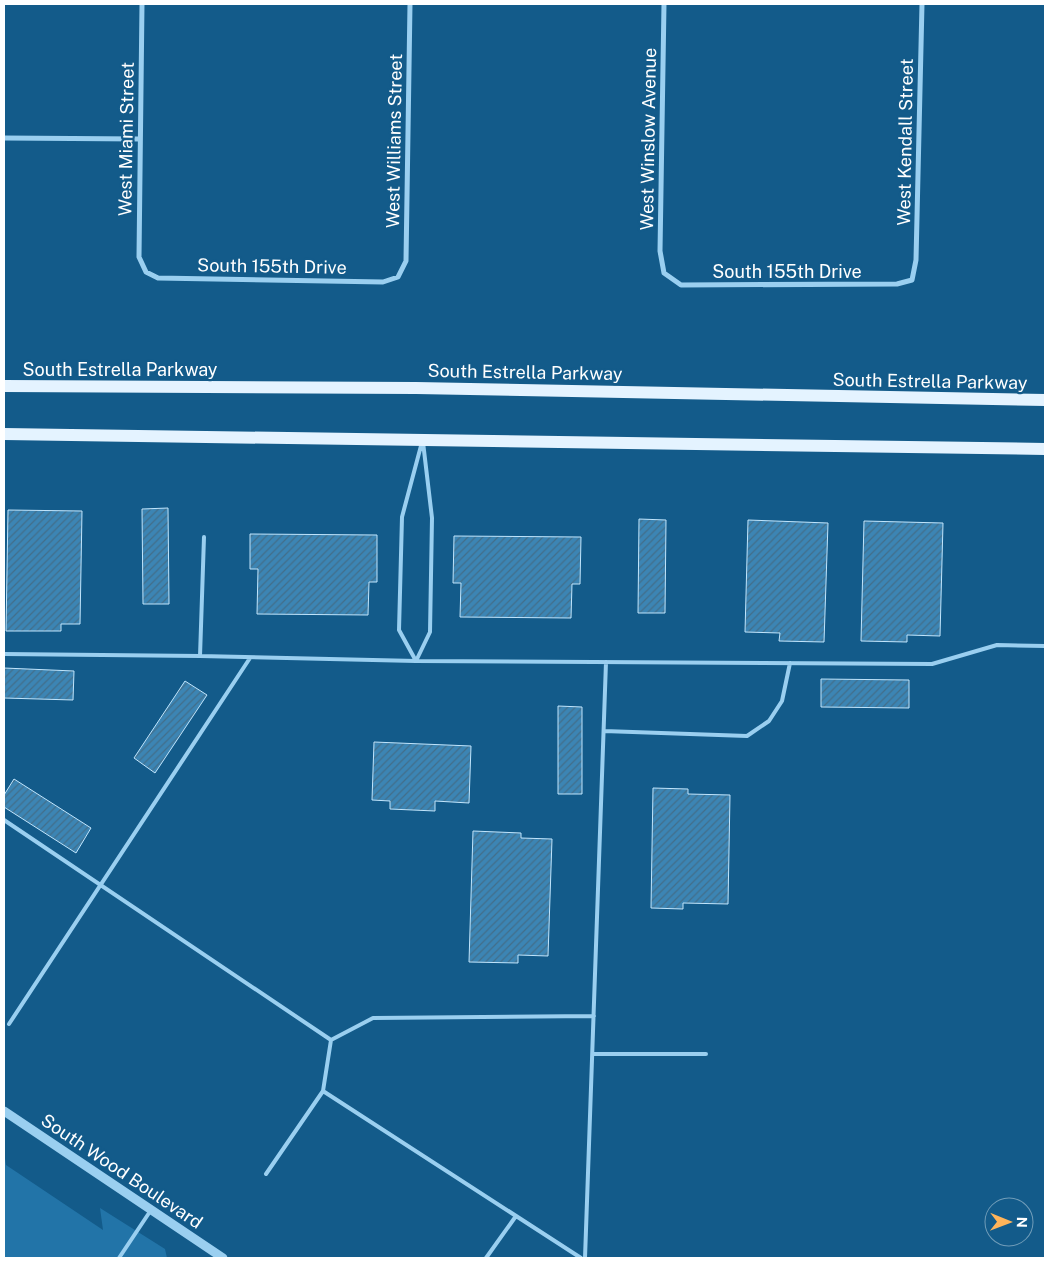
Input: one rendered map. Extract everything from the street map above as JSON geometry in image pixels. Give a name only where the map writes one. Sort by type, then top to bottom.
[{"type":"main road","name":"South Estrella Parkway","points":[[4,386],[426,388],[1045,400]]},
{"type":"main road","points":[[4,434],[1045,449]]},
{"type":"street","name":"West Miami Street","points":[[142,4],[139,257],[146,272]]},
{"type":"street","name":"West Williams Street","points":[[398,277],[406,261],[410,4]]},
{"type":"street","name":"West Winslow Avenue","points":[[664,4],[660,251],[664,273]]},
{"type":"street","name":"West Kendall Street","points":[[912,280],[916,260],[922,4]]},
{"type":"street","points":[[4,138],[140,139]]},
{"type":"street","name":"South 155th Drive","points":[[146,272],[158,278],[383,282],[398,277]]},
{"type":"street","name":"South 155th Drive","points":[[664,273],[681,285],[897,284],[912,280]]},
{"type":"street","name":"South Wood Boulevard","points":[[4,1111],[223,1258]]},
{"type":"lane","points":[[416,661],[399,630],[402,517],[422,440]]},
{"type":"lane","points":[[416,661],[430,632],[432,518],[422,440]]},
{"type":"lane","points":[[200,656],[204,537]]},
{"type":"lane","points":[[4,654],[416,661],[932,664],[997,645],[1045,646]]},
{"type":"lane","points":[[9,1024],[250,658]]},
{"type":"lane","points":[[586,1258],[606,662]]},
{"type":"lane","points":[[604,731],[747,736],[769,721],[782,701],[790,663]]},
{"type":"lane","points":[[4,820],[331,1040]]},
{"type":"lane","points":[[331,1040],[373,1018],[594,1016]]},
{"type":"lane","points":[[266,1174],[324,1091],[331,1040]]},
{"type":"lane","points":[[593,1054],[706,1054]]},
{"type":"lane","points":[[324,1091],[581,1258]]},
{"type":"lane","points":[[119,1258],[151,1210]]},
{"type":"lane","points":[[486,1258],[516,1216]]},
{"type":"shaded area","points":[[4,1151],[6,1165],[103,1230],[100,1208],[165,1249],[167,1258],[4,1258]]},
{"type":"building","points":[[168,508],[169,604],[143,604],[142,509]]},
{"type":"building","points":[[8,510],[82,511],[80,624],[61,624],[61,631],[6,631]]},
{"type":"building","points":[[639,519],[666,520],[665,613],[638,613]]},
{"type":"building","points":[[748,520],[828,523],[824,642],[779,641],[780,633],[745,632]]},
{"type":"building","points":[[864,521],[943,523],[940,636],[907,635],[907,642],[861,641]]},
{"type":"building","points":[[250,534],[377,535],[377,582],[369,582],[368,615],[257,614],[258,569],[250,569]]},
{"type":"building","points":[[454,536],[581,537],[580,584],[572,584],[571,618],[460,617],[461,583],[453,583]]},
{"type":"building","points":[[4,668],[74,671],[73,700],[4,698]]},
{"type":"building","points":[[821,679],[909,680],[909,708],[821,707]]},
{"type":"building","points":[[185,681],[207,695],[155,773],[134,758]]},
{"type":"building","points":[[558,706],[582,707],[582,794],[558,794]]},
{"type":"building","points":[[374,742],[471,746],[469,803],[435,801],[435,811],[390,809],[390,801],[372,800]]},
{"type":"building","points":[[14,779],[91,828],[76,853],[4,807],[4,795]]},
{"type":"building","points":[[653,788],[688,789],[688,794],[730,795],[728,904],[683,903],[683,909],[651,908]]},
{"type":"building","points":[[473,831],[521,833],[521,838],[552,839],[548,956],[518,955],[518,963],[469,962]]}]
